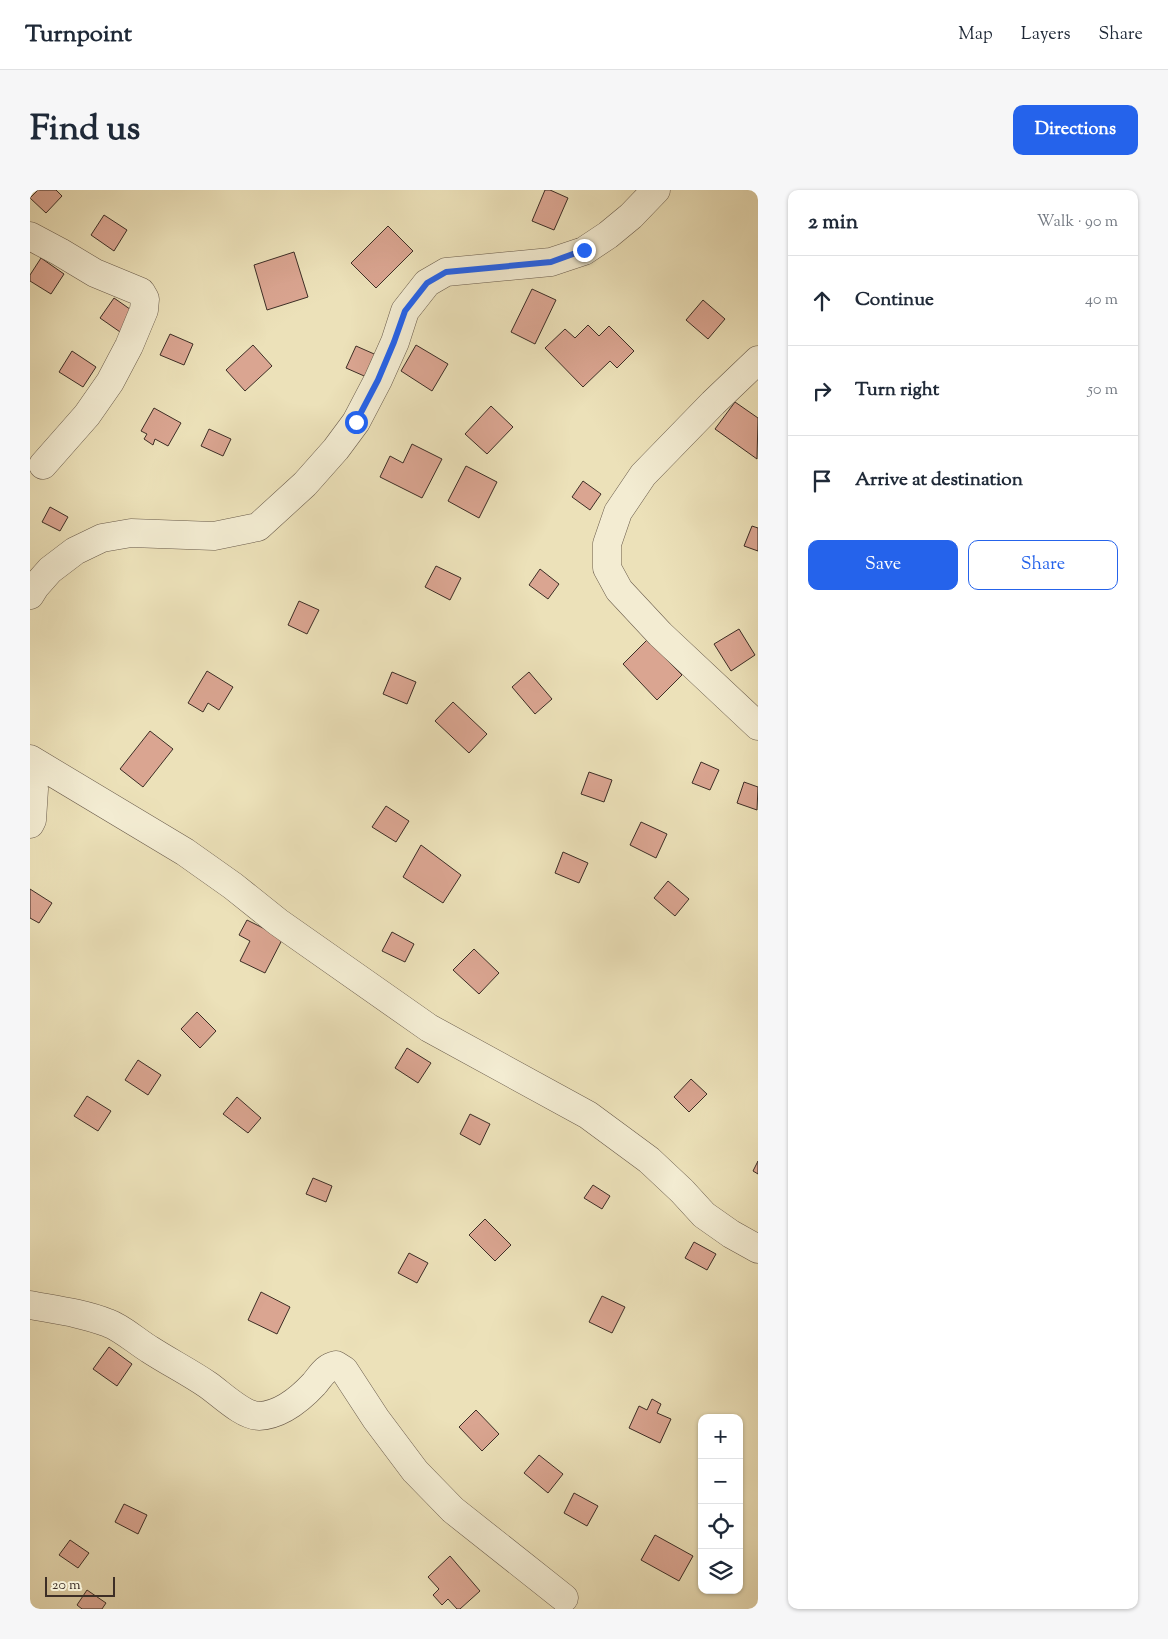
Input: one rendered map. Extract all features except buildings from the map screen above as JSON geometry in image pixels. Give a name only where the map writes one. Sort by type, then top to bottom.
[{"type":"street","points":[[30,595],[34,587],[50,570],[76,551],[102,538],[131,533],[214,536],[258,527],[304,484],[336,449],[356,422],[378,380],[405,311],[427,283],[446,272],[551,262],[584,250],[608,235],[631,216],[656,190]]},
{"type":"street","points":[[30,236],[95,273],[141,292],[145,299],[144,310],[129,346],[110,382],[87,415],[43,465]]},
{"type":"street","points":[[758,360],[643,475],[618,512],[607,544],[607,568],[619,590],[660,634],[758,726]]},
{"type":"street","points":[[30,760],[34,789],[32,820],[30,824]]},
{"type":"street","points":[[30,760],[185,852],[278,922],[429,1028],[588,1115],[649,1160],[704,1215],[758,1249]]},
{"type":"street","points":[[30,1305],[74,1312],[110,1323],[151,1350],[187,1370],[240,1410],[257,1416],[272,1414],[295,1401],[312,1386],[329,1366],[336,1365],[344,1370],[376,1420],[415,1471],[453,1510],[564,1598]]},
{"type":"route","points":[[356,422],[378,380],[405,311],[427,283],[446,272],[551,262],[584,250]]}]
